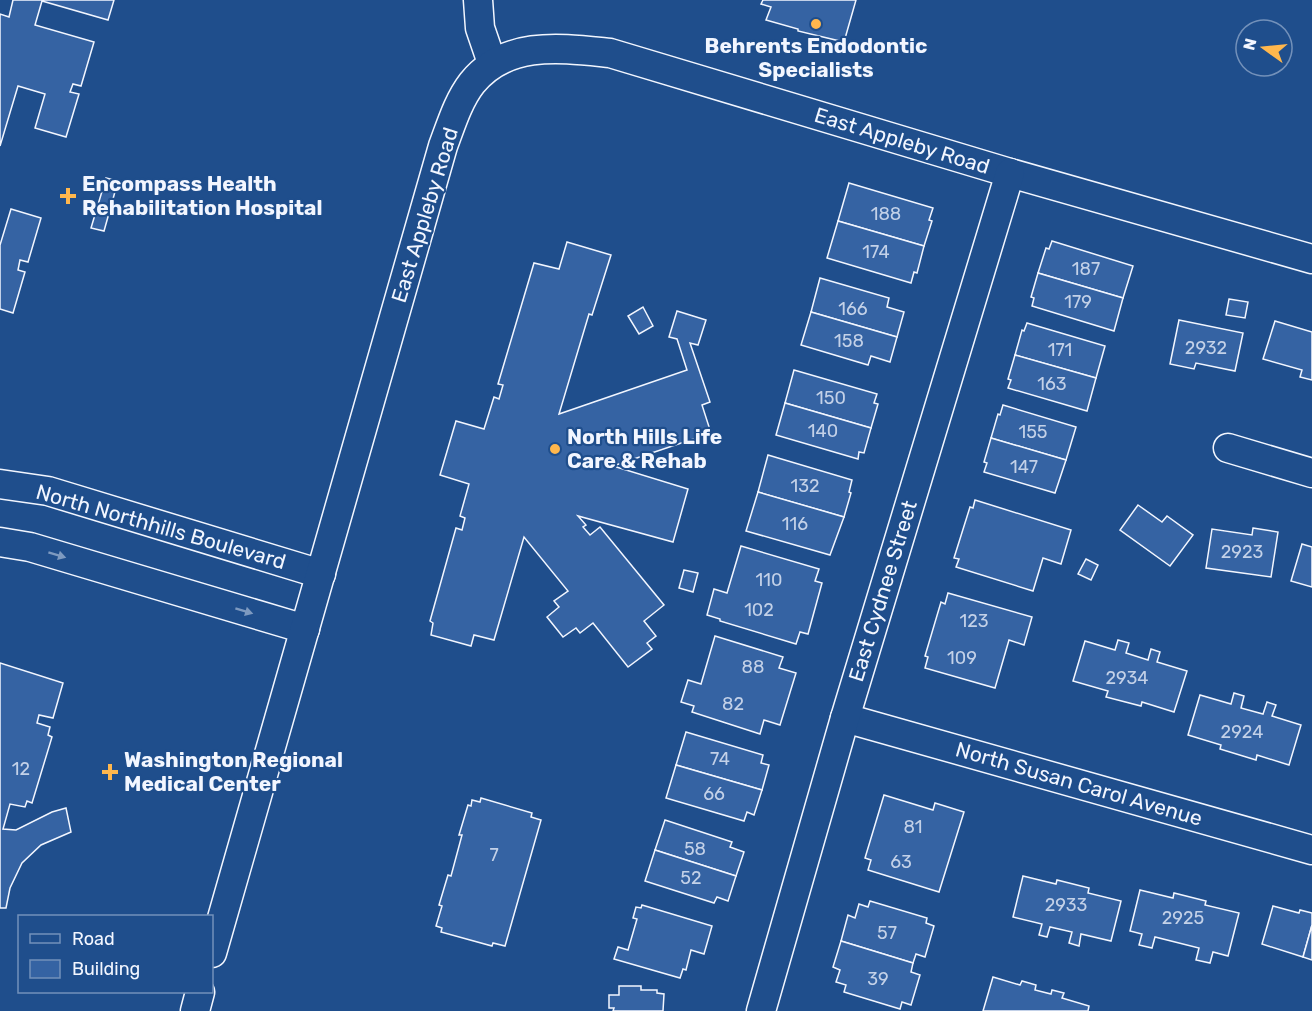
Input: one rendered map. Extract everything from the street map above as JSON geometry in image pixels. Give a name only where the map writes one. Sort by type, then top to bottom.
[{"type":"street","points":[[478,0],[480,28],[492,63]]},
{"type":"street","name":"East Appleby Road","points":[[213,950],[443,146],[457,111],[472,84],[492,63],[518,52],[538,50],[567,48],[610,53],[1010,173],[1312,259]]},
{"type":"street","name":"East Cydnee Street","points":[[761,1011],[845,718],[1010,173]]},
{"type":"street","points":[[1228,448],[1312,473]]},
{"type":"street","name":"North Northhills Boulevard","points":[[0,484],[48,491],[321,574]]},
{"type":"street","points":[[0,542],[30,547],[305,629]]},
{"type":"street","name":"North Susan Carol Avenue","points":[[845,718],[1312,850]]},
{"type":"street","points":[[195,1011],[200,993]]},
{"type":"building","points":[[13,0],[114,0],[108,20],[42,1],[35,25],[94,42],[81,86],[73,84],[70,92],[79,94],[66,137],[35,128],[45,94],[18,86],[0,146],[0,14],[9,17]]},
{"type":"building","name":"Behrents Endodontic Specialists","points":[[763,0],[856,0],[844,42],[798,31],[798,29],[766,20],[771,7],[761,4]]},
{"type":"building","points":[[106,178],[118,181],[104,231],[91,228]]},
{"type":"building","points":[[849,183],[933,208],[929,220],[932,221],[924,246],[838,221]]},
{"type":"building","points":[[11,209],[41,218],[28,262],[20,260],[18,270],[25,272],[13,313],[0,309],[0,245]]},
{"type":"building","points":[[838,221],[924,246],[917,273],[914,272],[911,283],[827,258]]},
{"type":"building","points":[[1052,241],[1133,266],[1123,298],[1038,273],[1046,248],[1049,249]]},
{"type":"building","name":"North Hills Life Care & Rehab","points":[[567,242],[611,255],[592,315],[589,314],[559,414],[687,370],[677,339],[669,337],[677,311],[706,320],[698,345],[690,343],[710,402],[702,405],[711,433],[613,466],[688,489],[673,542],[578,516],[586,525],[583,527],[590,535],[600,527],[664,605],[644,621],[656,636],[647,643],[652,649],[628,667],[593,623],[580,633],[576,628],[563,637],[547,617],[559,607],[554,601],[568,591],[524,537],[494,640],[474,635],[471,646],[431,635],[433,623],[430,621],[456,528],[462,530],[465,518],[460,516],[469,484],[440,475],[456,421],[484,429],[494,397],[499,399],[503,385],[498,384],[534,263],[559,269]]},
{"type":"building","points":[[1038,273],[1123,298],[1114,331],[1032,306],[1034,298],[1031,297]]},
{"type":"building","points":[[820,278],[889,298],[887,307],[904,312],[897,337],[811,312]]},
{"type":"building","points":[[1229,299],[1248,302],[1245,318],[1226,315]]},
{"type":"building","points":[[643,307],[653,326],[639,334],[628,316]]},
{"type":"building","points":[[811,312],[897,337],[890,362],[871,356],[868,365],[801,345]]},
{"type":"building","points":[[1179,320],[1243,333],[1235,371],[1196,363],[1194,369],[1170,364]]},
{"type":"building","points":[[1275,321],[1312,332],[1312,380],[1300,377],[1302,370],[1263,359]]},
{"type":"building","points":[[1027,323],[1105,346],[1096,378],[1015,355],[1022,330],[1024,331]]},
{"type":"building","points":[[1015,355],[1096,378],[1087,411],[1008,388],[1011,380],[1008,379]]},
{"type":"building","points":[[794,370],[877,394],[874,403],[878,404],[871,428],[785,403]]},
{"type":"building","points":[[785,403],[871,428],[864,453],[859,452],[858,459],[776,435]]},
{"type":"building","points":[[1003,405],[1076,427],[1066,460],[991,438]]},
{"type":"building","points":[[991,438],[1066,460],[1055,493],[984,472],[987,463],[984,462]]},
{"type":"building","points":[[768,455],[852,480],[844,517],[758,492]]},
{"type":"building","points":[[758,492],[844,517],[830,555],[746,531]]},
{"type":"building","points":[[975,500],[1071,530],[1061,564],[1043,558],[1033,591],[956,567],[959,559],[954,558],[970,507],[973,508]]},
{"type":"building","points":[[1138,505],[1162,522],[1167,516],[1193,535],[1170,566],[1120,530]]},
{"type":"building","points":[[1253,528],[1278,532],[1271,577],[1206,568],[1212,529],[1252,535]]},
{"type":"building","points":[[1302,544],[1312,547],[1312,587],[1291,581]]},
{"type":"building","points":[[741,546],[819,569],[815,581],[822,583],[808,634],[800,632],[796,644],[707,615],[714,589],[727,593]]},
{"type":"building","points":[[1086,559],[1098,565],[1091,580],[1078,574]]},
{"type":"building","points":[[684,570],[698,573],[693,592],[679,588]]},
{"type":"building","points":[[948,593],[1032,617],[1024,645],[1009,640],[995,688],[925,668],[928,657],[925,656],[941,602],[945,604]]},
{"type":"building","points":[[715,636],[783,657],[779,668],[796,673],[780,725],[764,720],[760,734],[692,712],[694,706],[681,702],[688,680],[701,684]]},
{"type":"building","points":[[1118,640],[1129,643],[1126,653],[1148,660],[1151,649],[1160,652],[1157,662],[1187,671],[1174,712],[1142,702],[1141,706],[1106,697],[1108,691],[1073,681],[1085,641],[1115,650]]},
{"type":"building","points":[[0,663],[63,683],[53,718],[39,715],[37,723],[50,727],[48,735],[52,737],[32,803],[27,801],[25,807],[10,804],[3,829],[16,830],[52,812],[66,808],[71,832],[41,845],[22,863],[10,888],[6,908],[0,908]]},
{"type":"building","points":[[1234,693],[1244,696],[1241,708],[1263,714],[1267,702],[1276,705],[1272,716],[1301,725],[1289,765],[1257,755],[1256,760],[1220,749],[1221,745],[1188,735],[1200,695],[1231,704]]},
{"type":"building","points":[[686,732],[763,755],[761,763],[769,765],[762,790],[676,765]]},
{"type":"building","points":[[676,765],[762,790],[754,815],[747,812],[744,821],[666,798]]},
{"type":"building","points":[[884,795],[933,810],[935,803],[964,812],[939,892],[868,870],[871,860],[865,858]]},
{"type":"building","points":[[481,798],[532,813],[531,817],[541,820],[505,946],[493,943],[492,946],[441,932],[442,928],[436,926],[442,906],[439,905],[448,875],[451,876],[468,805],[471,806],[472,800],[480,802]]},
{"type":"building","points":[[665,820],[732,842],[730,847],[744,852],[736,876],[655,850]]},
{"type":"building","points":[[655,850],[736,876],[728,901],[717,897],[714,903],[645,881]]},
{"type":"building","points":[[1023,876],[1056,884],[1057,880],[1089,888],[1088,893],[1121,901],[1111,941],[1081,934],[1079,946],[1069,943],[1072,932],[1050,927],[1047,937],[1039,935],[1042,924],[1013,917]]},
{"type":"building","points":[[1140,890],[1173,898],[1174,893],[1206,901],[1205,905],[1239,913],[1228,956],[1213,952],[1210,963],[1196,960],[1199,948],[1155,937],[1152,948],[1139,945],[1142,934],[1130,931]]},
{"type":"building","points":[[870,901],[927,918],[926,923],[934,926],[925,957],[916,954],[913,963],[841,941],[848,915],[855,918],[859,904],[868,907]]},
{"type":"building","points":[[642,905],[712,926],[704,954],[691,950],[686,970],[683,969],[680,978],[614,959],[618,947],[628,950],[637,919],[633,918],[636,907],[641,908]]},
{"type":"building","points":[[1273,906],[1299,913],[1300,910],[1312,913],[1312,925],[1303,957],[1262,944]]},
{"type":"building","points":[[1312,925],[1312,960],[1303,957]]},
{"type":"building","points":[[841,941],[913,963],[911,972],[920,975],[911,1005],[902,1002],[900,1009],[844,992],[846,985],[836,982],[840,970],[833,967]]},
{"type":"building","points":[[993,977],[1020,985],[1022,981],[1036,985],[1035,990],[1051,994],[1052,990],[1064,993],[1062,998],[1089,1006],[1088,1011],[983,1011]]},
{"type":"building","points":[[619,986],[641,986],[641,990],[657,990],[657,993],[664,994],[663,1011],[613,1011],[614,1008],[609,1008],[609,995],[619,995]]},
{"type":"place","name":"Behrents Endodontic Specialists","points":[[816,24]]},
{"type":"place","name":"Encompass Health Rehabilitation Hospital","points":[[68,196]]},
{"type":"place","name":"North Hills Life Care & Rehab","points":[[555,449]]},
{"type":"place","name":"Washington Regional Medical Center","points":[[110,772]]}]
